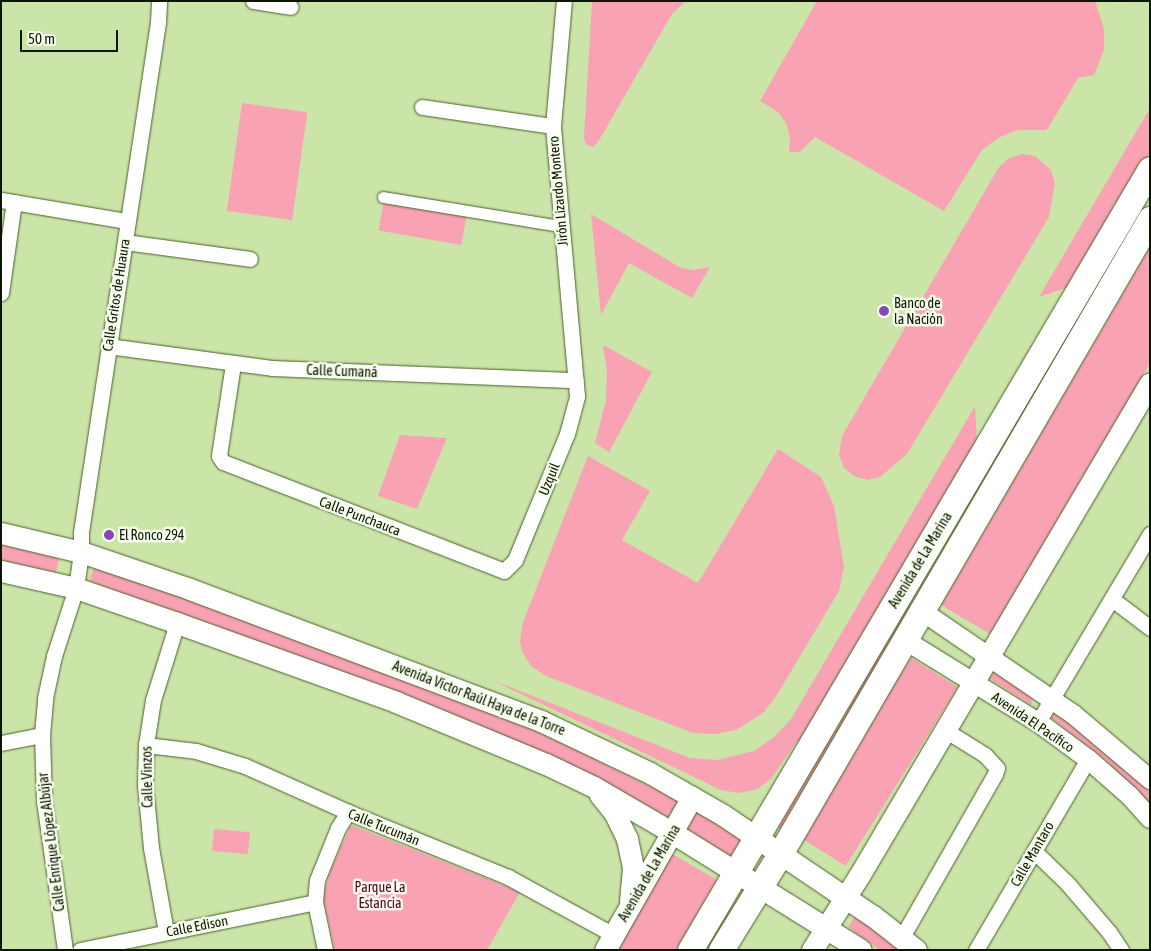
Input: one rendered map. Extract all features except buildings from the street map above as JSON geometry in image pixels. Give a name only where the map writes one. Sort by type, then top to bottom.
[{"type":"main road","name":"Avenida de La Marina","points":[[690,950],[1150,169]]},
{"type":"main road","points":[[1144,229],[1127,240],[1122,237],[1122,232],[1150,176]]},
{"type":"main road","name":"Avenida de La Marina","points":[[721,950],[780,854],[1144,229]]},
{"type":"main road","points":[[1096,260],[1106,255],[1111,256],[1117,264],[1115,279]]},
{"type":"main road","points":[[812,950],[846,898],[1150,383]]},
{"type":"main road","points":[[948,567],[932,578],[926,574],[928,562],[952,522],[952,506]]},
{"type":"main road","name":"Avenida Víctor Raúl Haya de la Torre","points":[[1,533],[82,552],[458,688],[541,720],[616,756],[692,797],[756,837],[909,943]]},
{"type":"main road","points":[[1,571],[76,588],[177,623],[396,702],[546,764],[594,787],[673,833],[828,927],[861,950]]},
{"type":"main road","points":[[887,670],[890,651],[914,608],[916,599],[914,594],[905,594],[896,600]]},
{"type":"main road","points":[[594,787],[614,812],[627,839],[633,868],[630,906]]},
{"type":"main road","name":"Avenida de La Marina","points":[[609,943],[692,797]]},
{"type":"street","name":"Calle Gritos de Huaura","points":[[76,588],[82,552],[81,532],[158,22],[159,1]]},
{"type":"street","points":[[253,1],[291,7]]},
{"type":"street","name":"Jirón Lizardo Montero","points":[[564,1],[553,126],[576,380]]},
{"type":"street","points":[[422,107],[553,126]]},
{"type":"street","points":[[383,197],[561,226]]},
{"type":"street","points":[[1,293],[8,201],[127,221]]},
{"type":"street","points":[[125,242],[250,259]]},
{"type":"street","name":"Calle Cumaná","points":[[108,346],[272,368],[576,380]]},
{"type":"street","name":"Calle Punchauca","points":[[233,364],[219,456],[228,466],[504,571]]},
{"type":"street","name":"Uzquil","points":[[504,571],[519,553],[567,434],[577,396],[576,380]]},
{"type":"street","points":[[1038,722],[1053,700],[1150,534]]},
{"type":"street","name":"Calle Enrique López Albújar","points":[[66,950],[44,801],[42,735],[45,698],[54,656],[76,588]]},
{"type":"street","points":[[1112,599],[1150,628]]},
{"type":"street","name":"Avenida El Pacífico","points":[[922,611],[1053,700],[1150,779]]},
{"type":"street","name":"Calle Vinzos","points":[[166,932],[151,848],[146,785],[146,745],[153,700],[177,623]]},
{"type":"street","name":"Avenida El Pacífico","points":[[905,640],[1038,722],[1088,759],[1129,795],[1150,818]]},
{"type":"street","points":[[909,943],[997,768],[985,755],[945,730]]},
{"type":"street","points":[[1,743],[42,735]]},
{"type":"street","name":"Calle Tucumán","points":[[146,745],[196,751],[245,766],[348,812],[508,877],[609,943]]},
{"type":"street","name":"Calle Mantaro","points":[[976,950],[1088,759]]},
{"type":"street","points":[[325,950],[315,902],[316,880],[338,828],[348,812]]},
{"type":"street","points":[[1034,851],[1067,883],[1109,932],[1121,950]]},
{"type":"street","name":"Calle Edison","points":[[80,950],[315,902]]},
{"type":"green space","points":[[592,1],[686,1],[672,14],[598,142],[593,147],[586,144],[584,138]]},
{"type":"green space","points":[[817,1],[1095,1],[1104,29],[1104,50],[1094,75],[1078,78],[1047,130],[1017,130],[998,138],[982,150],[944,211],[815,137],[800,152],[789,152],[790,137],[786,123],[778,112],[760,101]]},
{"type":"green space","points":[[242,103],[307,112],[292,220],[227,211]]},
{"type":"green space","points":[[1150,108],[1150,153],[1071,286],[1039,297]]},
{"type":"green space","points":[[1022,154],[1035,156],[1051,170],[1055,184],[1049,217],[907,454],[880,477],[867,480],[854,476],[844,468],[839,455],[842,436],[999,167],[1009,158]]},
{"type":"green space","points":[[384,200],[467,215],[461,245],[379,231]]},
{"type":"green space","points":[[591,214],[681,268],[693,270],[710,267],[692,298],[629,263],[601,315]]},
{"type":"green space","points":[[1150,247],[1150,363],[990,634],[941,605]]},
{"type":"green space","points":[[603,345],[652,372],[609,452],[595,443],[606,400],[607,372]]},
{"type":"green space","points":[[975,406],[977,442],[806,735],[795,744],[771,779],[757,789],[739,793],[721,790],[492,680],[690,758],[717,760],[754,751],[774,737],[791,719]]},
{"type":"green space","points":[[400,435],[447,438],[417,509],[378,496]]},
{"type":"green space","points":[[778,449],[821,477],[834,506],[844,567],[839,591],[777,695],[763,713],[736,730],[715,734],[693,733],[546,676],[531,666],[522,651],[520,643],[522,625],[588,456],[650,491],[622,540],[698,583]]},
{"type":"green space","points":[[1,543],[60,555],[56,572],[1,560]]},
{"type":"green space","points":[[94,566],[361,659],[525,724],[679,801],[667,818],[372,685],[90,581]]},
{"type":"green space","points":[[908,601],[911,606],[785,829],[778,828],[775,825]]},
{"type":"green space","points":[[911,658],[958,687],[846,866],[799,837]]},
{"type":"green space","points":[[995,672],[1034,692],[1031,705],[989,678]]},
{"type":"green space","points":[[1057,710],[1124,765],[1150,793],[1150,808],[1109,763],[1051,718]]},
{"type":"green space","points":[[700,809],[742,837],[729,859],[686,831],[685,827],[694,811]]},
{"type":"green space","name":"Parque La Estancia","points":[[351,825],[520,892],[487,950],[335,950],[323,898],[329,874]]},
{"type":"green space","points":[[214,829],[250,832],[248,854],[212,851]]},
{"type":"green space","points":[[672,854],[719,881],[679,950],[615,950]]},
{"type":"green space","points":[[855,916],[902,950],[880,950],[848,927]]},
{"type":"place","name":"Banco de la Nación","points":[[884,311]]},
{"type":"place","name":"El Ronco 294","points":[[109,535]]}]
